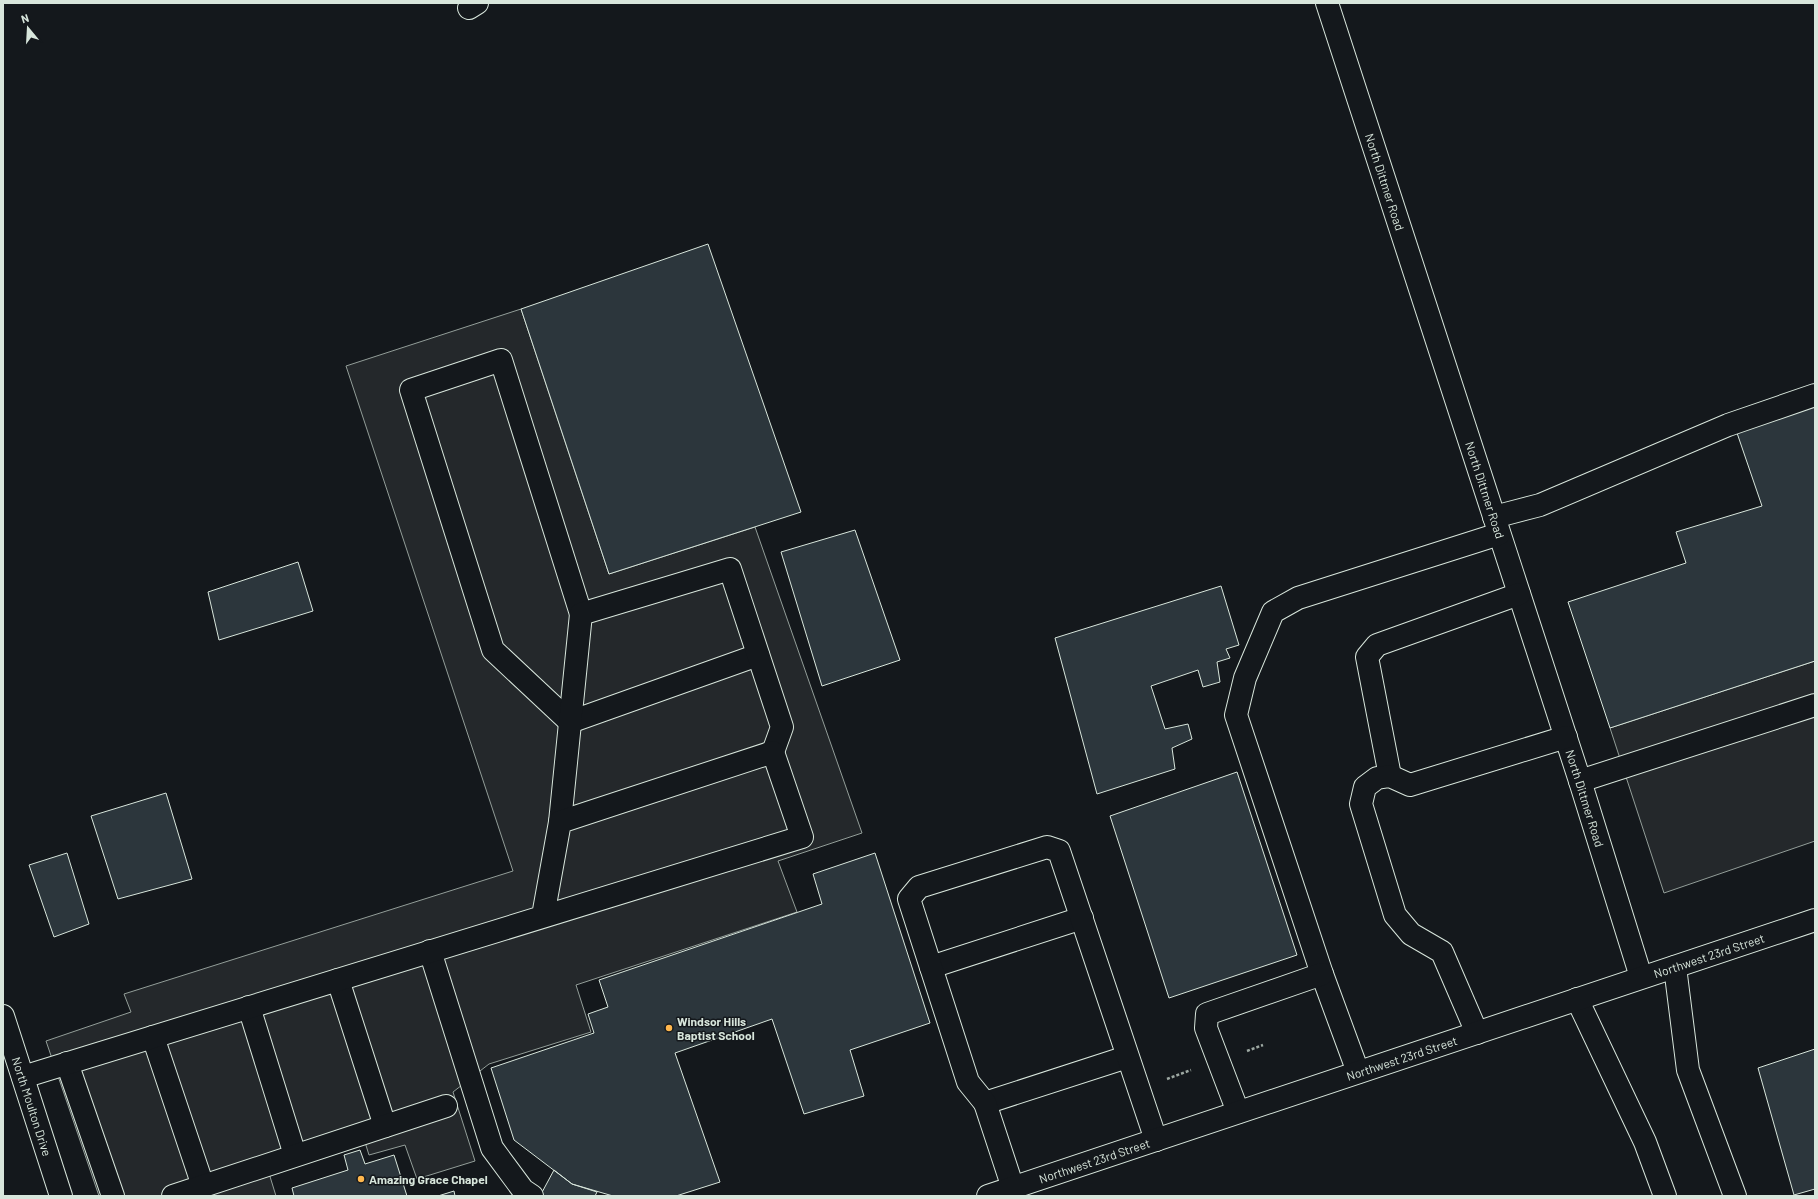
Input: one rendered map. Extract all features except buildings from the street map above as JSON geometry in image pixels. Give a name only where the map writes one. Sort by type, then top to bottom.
[{"type":"street","name":"North Dittmer Road","points":[[1326,3],[1566,737],[1641,977]]},
{"type":"street","points":[[543,916],[560,822],[581,614],[501,360],[411,390],[493,650],[570,722]]},
{"type":"street","points":[[1358,1072],[1322,974],[1236,715],[1245,678],[1273,612],[1298,598],[1497,526],[1540,505],[1728,425],[1815,395]]},
{"type":"street","points":[[23,1077],[802,837],[773,752],[782,727],[730,569],[581,614]]},
{"type":"street","points":[[1390,776],[1367,657],[1377,646],[1519,594]]},
{"type":"street","points":[[570,722],[758,656]]},
{"type":"street","points":[[1580,781],[1815,705]]},
{"type":"street","points":[[1477,1033],[1442,952],[1411,934],[1395,914],[1361,804],[1365,787],[1377,778],[1390,776],[1410,785],[1566,737]]},
{"type":"street","points":[[560,822],[773,752]]},
{"type":"street","points":[[1013,1188],[985,1103],[968,1082],[909,899],[919,887],[1047,847],[1059,851],[1156,1140]]},
{"type":"street","points":[[931,967],[1082,918]]},
{"type":"street","name":"Northwest 23rd Street","points":[[988,1196],[1815,920]]},
{"type":"street","points":[[430,951],[492,1148],[522,1190],[532,1196]]},
{"type":"street","points":[[1675,967],[1688,1070],[1735,1196]]},
{"type":"street","points":[[1238,1112],[1206,1028],[1207,1014],[1322,974]]},
{"type":"street","points":[[338,980],[384,1126]]},
{"type":"street","points":[[1577,999],[1644,1142],[1665,1196]]},
{"type":"street","points":[[249,1007],[296,1155]]},
{"type":"street","name":"North Moulton Drive","points":[[3,1016],[61,1196]]},
{"type":"street","points":[[153,1037],[203,1186]]},
{"type":"street","points":[[985,1103],[1127,1056]]},
{"type":"street","points":[[67,1063],[113,1196]]},
{"type":"street","points":[[173,1196],[446,1106]]},
{"type":"shaded area","points":[[521,309],[609,574],[755,527],[862,833],[778,861],[797,912],[576,985],[591,1032],[489,1064],[453,1092],[475,1161],[417,1179],[405,1145],[369,1155],[364,1139],[268,1170],[276,1196],[99,1196],[46,1041],[131,1012],[124,994],[513,871],[346,366]]},
{"type":"shaded area","points":[[1815,661],[1815,841],[1664,893],[1610,728]]},
{"type":"place","name":"Windsor Hills Baptist School","points":[[669,1028]]},
{"type":"place","name":"Amazing Grace Chapel","points":[[361,1179]]}]
